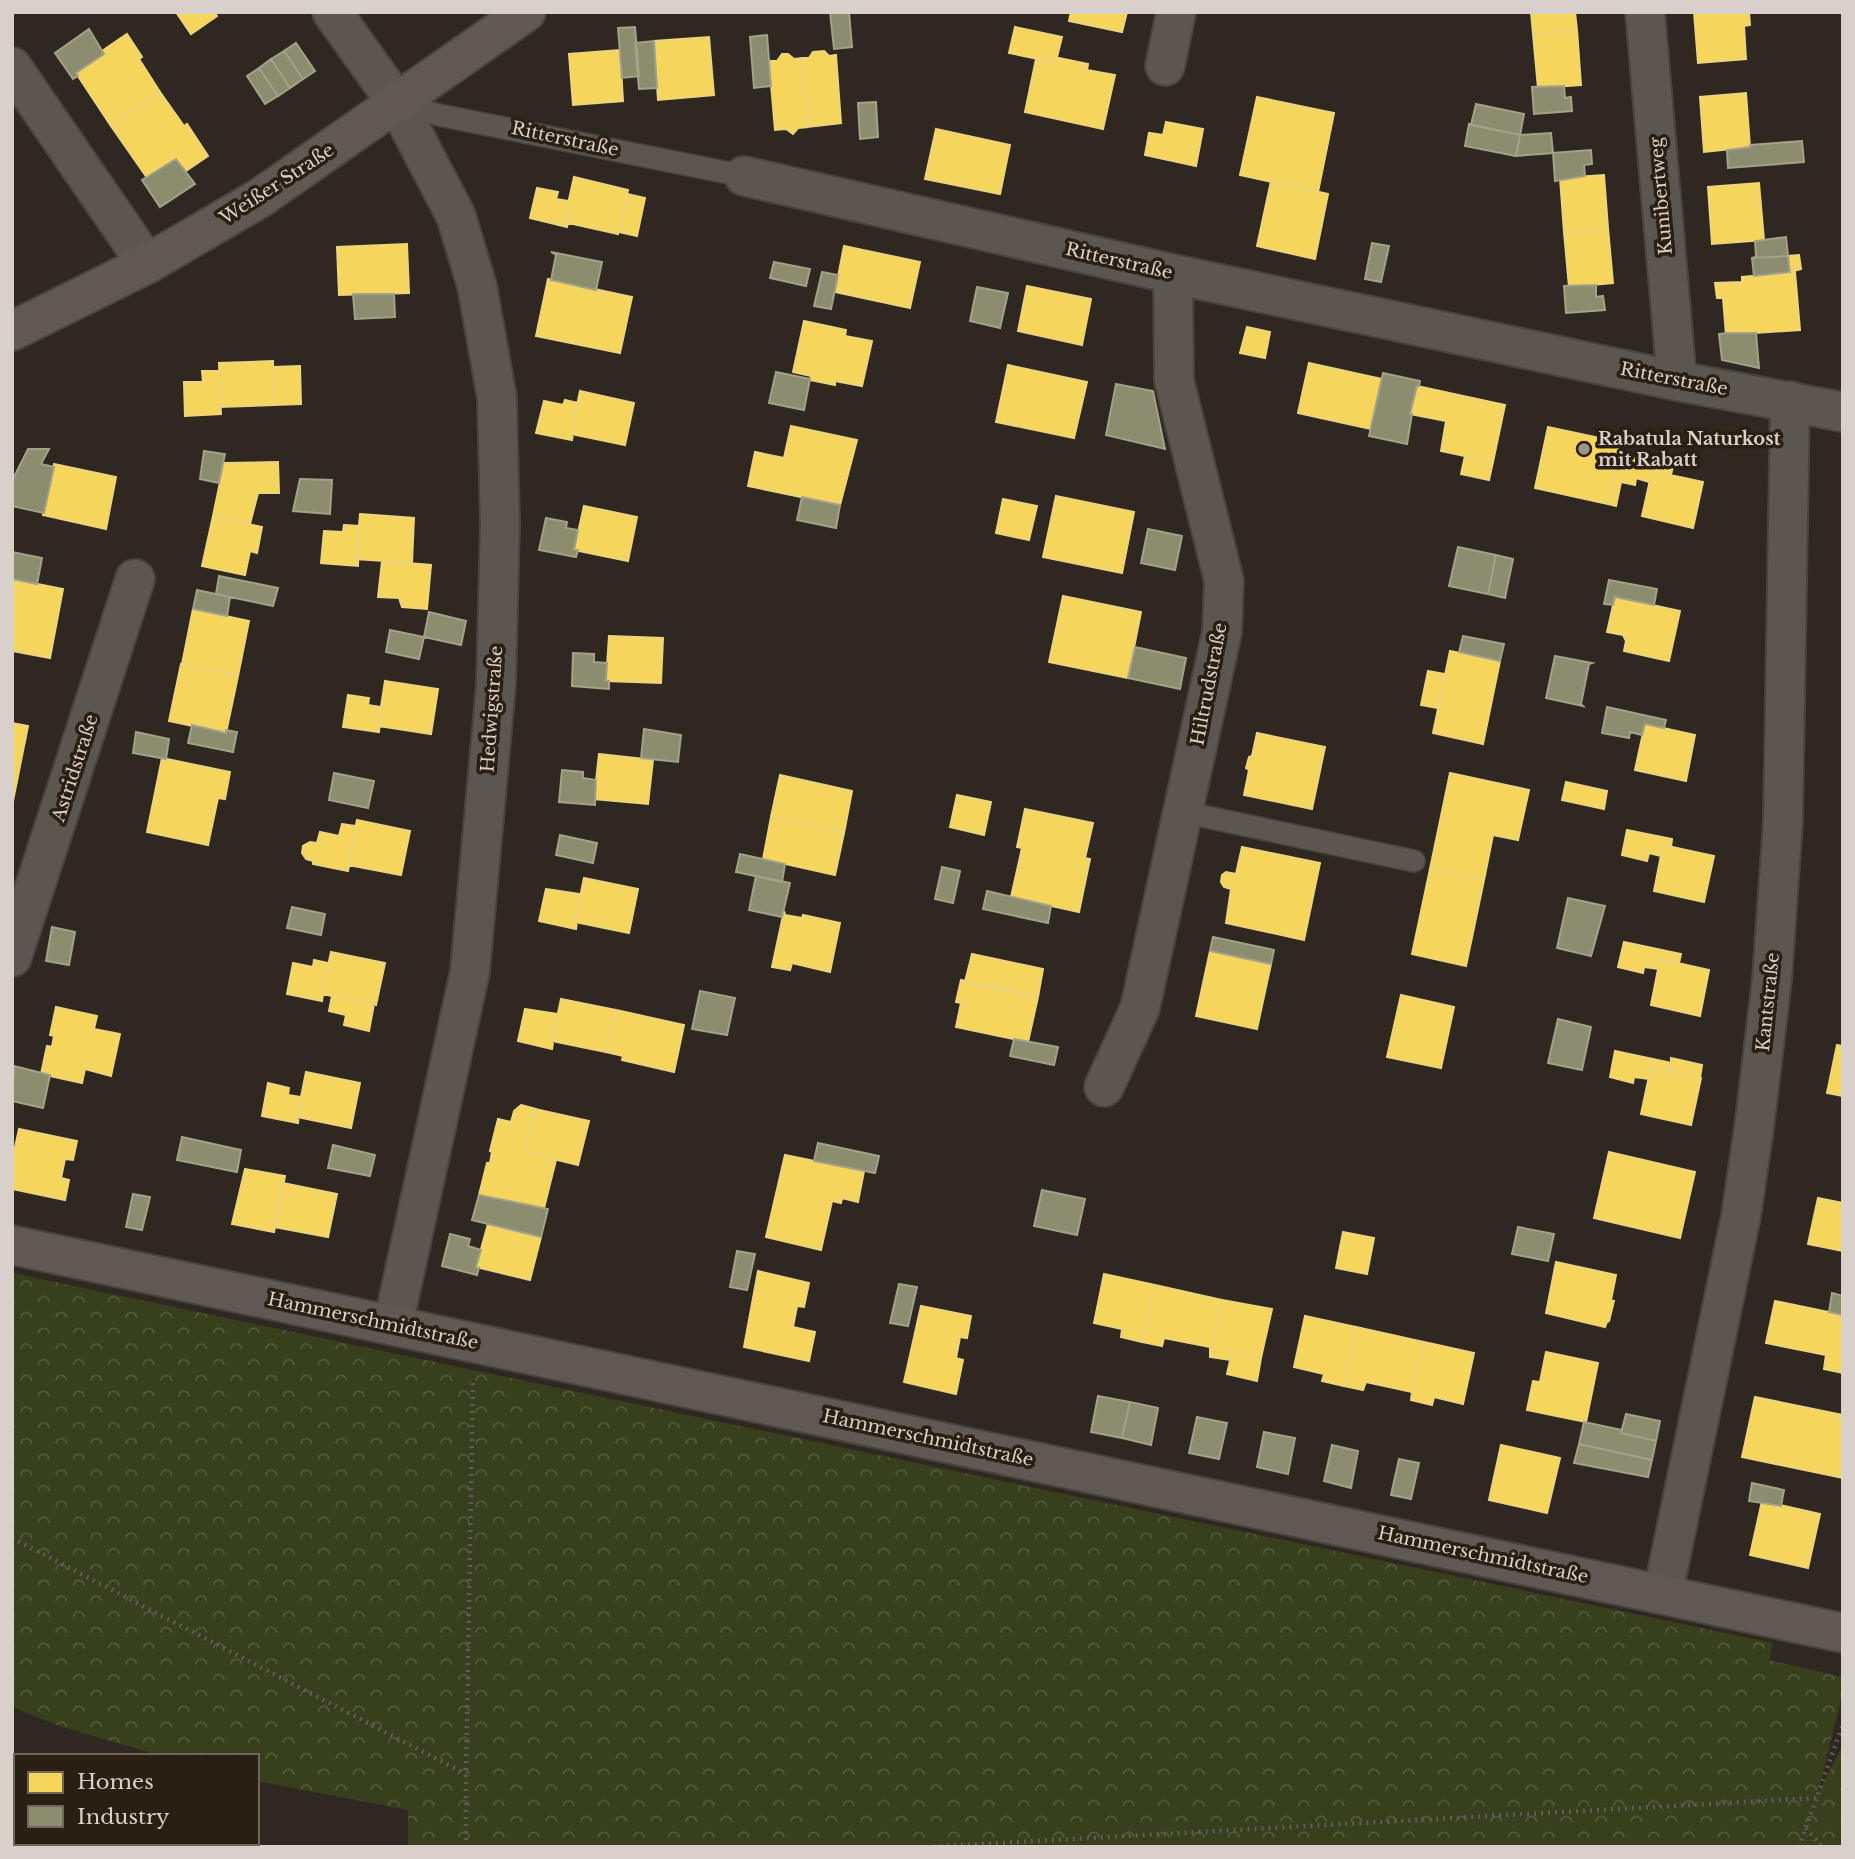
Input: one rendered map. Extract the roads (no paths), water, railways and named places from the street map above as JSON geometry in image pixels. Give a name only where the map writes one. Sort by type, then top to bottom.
[{"type":"street","name":"Hedwigstraße","points":[[332,12],[397,103],[456,216],[477,286],[497,398],[500,523],[496,685],[470,971],[393,1325]]},
{"type":"street","name":"Weißer Straße","points":[[12,331],[147,264],[260,198],[526,12]]},
{"type":"street","points":[[1165,66],[1176,12]]},
{"type":"street","name":"Kunibertweg","points":[[1645,12],[1677,381]]},
{"type":"street","points":[[12,67],[147,264]]},
{"type":"street","name":"Ritterstraße","points":[[744,176],[1173,274],[1677,381],[1843,412]]},
{"type":"street","name":"Hiltrudstraße","points":[[1104,1087],[1140,1008],[1223,632],[1224,581],[1174,380],[1173,274]]},
{"type":"street","name":"Kantstraße","points":[[1664,1593],[1741,1216],[1772,979],[1783,821],[1790,401]]},
{"type":"street","name":"Astridstraße","points":[[12,957],[135,579]]},
{"type":"street","name":"Hammerschmidtstraße","points":[[12,1245],[1843,1633]]},
{"type":"lane","name":"Ritterstraße","points":[[397,103],[439,115],[744,176]]},
{"type":"lane","points":[[1183,812],[1414,862]]},
{"type":"place","name":"Rabatula Naturkost mit Rabatt","points":[[1584,449]]}]
